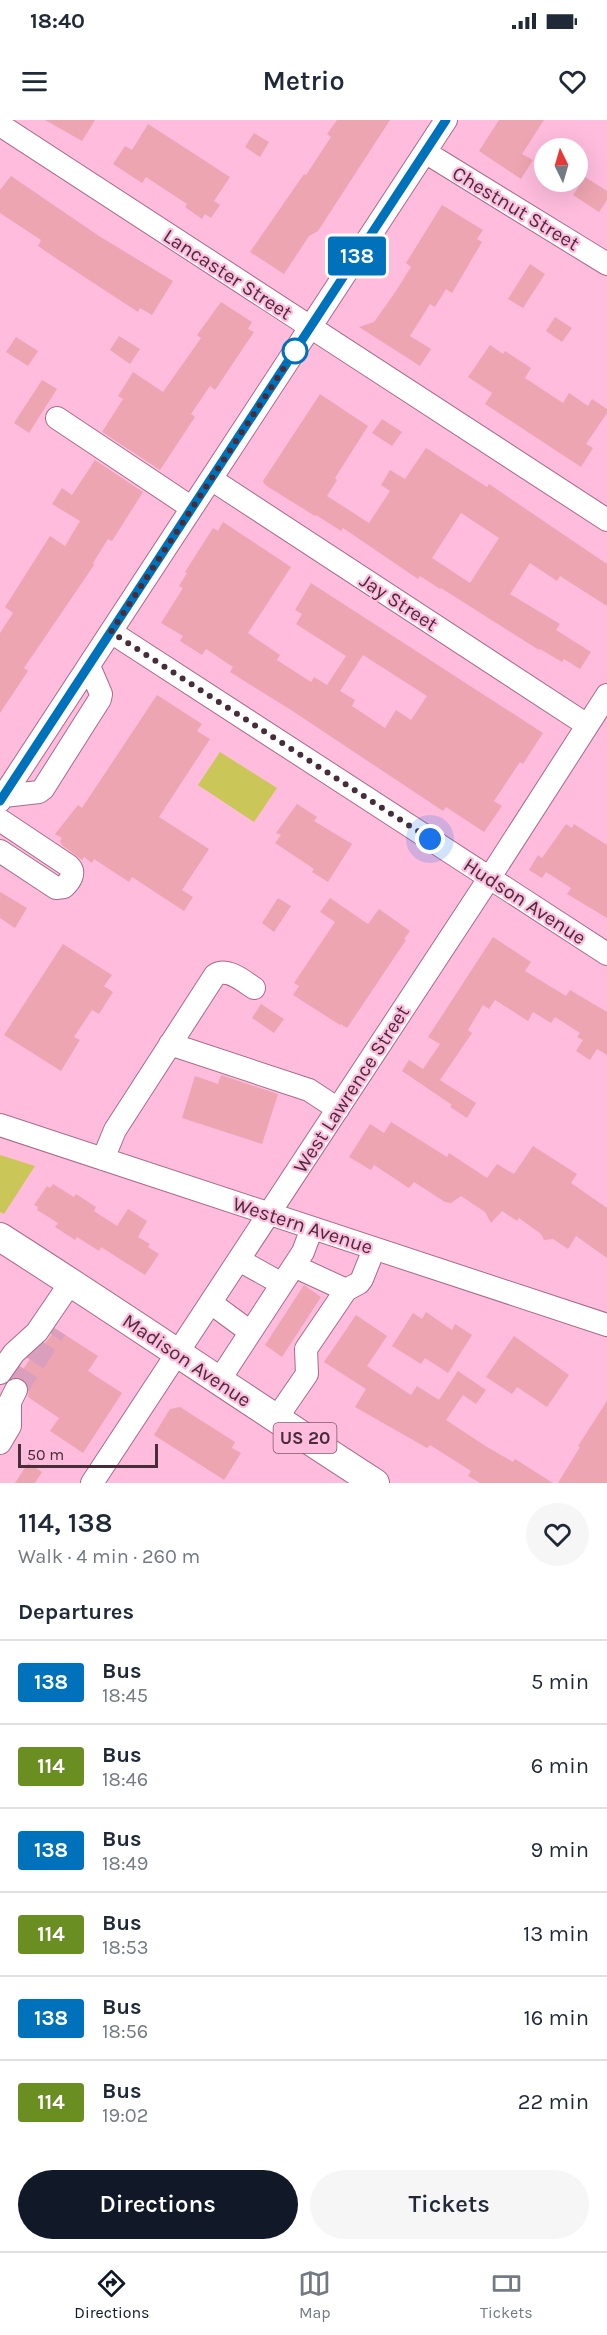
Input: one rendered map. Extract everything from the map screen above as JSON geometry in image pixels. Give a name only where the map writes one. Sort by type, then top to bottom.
[{"type":"main road","name":"Madison Avenue","points":[[0,1237],[375,1483]]},
{"type":"street","points":[[2,799],[446,120]]},
{"type":"street","name":"Lancaster Street","points":[[0,125],[607,520]]},
{"type":"street","name":"Chestnut Street","points":[[424,152],[607,264]]},
{"type":"street","points":[[57,418],[146,480],[192,508]]},
{"type":"street","name":"Jay Street","points":[[211,479],[587,725]]},
{"type":"street","name":"Hudson Avenue","points":[[111,632],[607,954]]},
{"type":"street","name":"West Lawrence Street","points":[[92,1483],[490,877],[607,694]]},
{"type":"street","points":[[0,820],[69,866],[72,876],[64,887],[58,888],[0,851]]},
{"type":"street","points":[[104,1159],[115,1130],[217,973],[223,971],[230,973],[254,988]]},
{"type":"street","points":[[171,1044],[309,1090],[338,1109]]},
{"type":"street","name":"Western Avenue","points":[[0,1125],[607,1325]]},
{"type":"street","points":[[218,1382],[249,1331],[303,1252],[312,1228]]},
{"type":"street","points":[[276,1419],[307,1374],[306,1349],[346,1290],[363,1279],[374,1249]]},
{"type":"street","points":[[239,1260],[346,1290]]},
{"type":"street","points":[[56,1329],[77,1286]]},
{"type":"street","points":[[0,1373],[14,1353],[37,1332],[77,1286]]},
{"type":"street","points":[[211,1303],[249,1331]]},
{"type":"street","points":[[0,1443],[10,1426],[10,1402],[16,1390]]},
{"type":"shaded area","points":[[220,752],[277,788],[254,822],[198,785]]},
{"type":"shaded area","points":[[0,1155],[35,1166],[4,1214],[0,1212]]},
{"type":"building","points":[[45,120],[95,120],[82,141]]},
{"type":"building","points":[[337,120],[390,120],[318,231],[309,236],[284,274],[250,252],[304,174],[306,175],[331,137],[327,134]]},
{"type":"building","points":[[499,120],[544,120],[522,154],[533,160],[521,179],[479,151]]},
{"type":"building","points":[[148,124],[230,177],[214,201],[220,205],[211,218],[205,214],[202,219],[185,207],[187,204],[146,177],[142,183],[113,164],[125,146],[132,150]]},
{"type":"building","points":[[254,133],[269,142],[260,157],[245,147]]},
{"type":"building","points":[[11,176],[99,236],[173,281],[152,315],[140,308],[138,312],[60,261],[38,246],[41,240],[0,213],[0,190]]},
{"type":"building","points":[[588,179],[607,191],[607,200],[599,212],[573,195],[575,192],[588,192]]},
{"type":"building","points":[[442,205],[483,230],[477,239],[482,242],[452,293],[446,289],[435,307],[430,304],[410,336],[431,349],[420,366],[359,327],[374,322],[396,291],[411,267],[406,263]]},
{"type":"building","points":[[530,264],[545,274],[523,308],[508,299]]},
{"type":"building","points":[[221,302],[252,322],[248,329],[254,332],[215,390],[210,386],[191,414],[195,417],[160,470],[102,432],[123,399],[118,396],[133,372],[163,392],[201,338],[197,335]]},
{"type":"building","points":[[555,317],[572,328],[562,342],[546,331]]},
{"type":"building","points":[[119,336],[140,349],[130,364],[110,350]]},
{"type":"building","points":[[16,337],[38,351],[28,366],[6,352]]},
{"type":"building","points":[[490,345],[503,354],[505,351],[531,368],[525,378],[563,403],[569,393],[588,406],[592,399],[607,409],[607,413],[586,444],[593,448],[581,467],[485,404],[492,393],[468,377]]},
{"type":"building","points":[[42,380],[57,389],[29,433],[14,423]]},
{"type":"building","points":[[320,394],[368,426],[335,478],[337,480],[327,496],[369,523],[390,491],[381,485],[390,470],[405,479],[426,448],[487,487],[489,484],[607,564],[607,606],[560,576],[557,581],[530,563],[510,594],[560,624],[556,630],[591,652],[580,669],[564,659],[562,662],[441,588],[420,576],[418,579],[343,528],[341,531],[315,516],[265,485],[263,481]],"holes":[[[461,513],[499,538],[470,583],[432,558]]]},
{"type":"building","points":[[382,419],[402,432],[392,446],[372,433]]},
{"type":"building","points":[[95,460],[143,492],[112,541],[108,539],[93,563],[94,565],[24,668],[28,671],[0,713],[0,633],[13,613],[5,607],[50,536],[65,546],[80,521],[52,504],[62,488],[72,495]]},
{"type":"building","points":[[223,522],[291,567],[248,633],[280,655],[277,660],[311,682],[314,677],[327,685],[346,656],[296,624],[302,614],[295,610],[311,583],[543,733],[523,764],[520,762],[494,801],[502,806],[484,832],[446,807],[443,811],[230,672],[233,667],[206,649],[202,655],[180,641],[183,636],[161,623],[183,588],[179,586],[187,573],[185,572],[213,528],[218,531]],"holes":[[[363,655],[427,696],[411,720],[396,710],[385,728],[352,706],[355,700],[340,691]]]},
{"type":"building","points":[[157,695],[202,724],[197,731],[210,739],[159,817],[209,849],[182,890],[193,897],[184,911],[132,877],[129,882],[94,859],[92,863],[84,857],[82,860],[62,845],[60,841],[62,838],[55,834],[78,805],[82,808]]},
{"type":"building","points":[[297,804],[317,817],[314,821],[352,844],[328,882],[312,872],[314,869],[275,843],[281,835],[276,833]]},
{"type":"building","points":[[566,824],[572,828],[574,824],[607,845],[607,918],[567,894],[571,888],[546,872],[542,878],[529,870],[538,855],[542,858]]},
{"type":"building","points":[[0,892],[27,908],[15,928],[0,918]]},
{"type":"building","points":[[278,898],[291,906],[274,932],[262,923]]},
{"type":"building","points":[[330,898],[368,924],[379,909],[410,931],[347,1028],[293,995],[299,986],[294,983],[335,922],[320,912]]},
{"type":"building","points":[[493,937],[531,962],[525,971],[566,996],[570,990],[607,1012],[607,1055],[597,1049],[590,1060],[576,1051],[583,1040],[577,1037],[580,1033],[555,1017],[551,1023],[533,1012],[528,1021],[495,1000],[489,1009],[483,1005],[468,1030],[472,1033],[440,1080],[476,1103],[467,1118],[402,1071],[409,1060],[423,1069],[440,1044],[428,1037]]},
{"type":"building","points":[[63,944],[112,975],[104,986],[113,992],[99,1014],[92,1010],[74,1037],[80,1040],[61,1071],[4,1035]]},
{"type":"building","points":[[261,1004],[284,1019],[274,1033],[252,1018]]},
{"type":"building","points":[[221,1075],[278,1094],[262,1144],[182,1118],[195,1076],[218,1084]]},
{"type":"building","points":[[391,1122],[447,1157],[449,1153],[487,1178],[497,1164],[514,1174],[533,1146],[577,1174],[571,1183],[607,1208],[607,1258],[576,1236],[568,1249],[553,1239],[544,1240],[541,1234],[519,1218],[517,1221],[502,1211],[491,1223],[485,1212],[461,1196],[451,1203],[445,1202],[414,1182],[409,1188],[374,1165],[371,1170],[349,1157],[370,1124],[384,1133]]},
{"type":"building","points":[[53,1184],[74,1197],[76,1194],[96,1207],[94,1211],[117,1226],[128,1209],[147,1221],[138,1237],[150,1244],[148,1247],[159,1254],[145,1275],[101,1247],[99,1251],[77,1237],[75,1240],[55,1227],[58,1223],[37,1210],[38,1207],[34,1205],[47,1186],[50,1188]]},
{"type":"building","points":[[304,1285],[321,1297],[282,1357],[265,1345]]},
{"type":"building","points":[[426,1312],[452,1330],[455,1324],[472,1335],[448,1373],[425,1358],[421,1364],[392,1346],[413,1313],[422,1319]]},
{"type":"building","points":[[356,1315],[387,1336],[367,1366],[411,1395],[417,1386],[439,1400],[458,1371],[486,1390],[476,1404],[463,1395],[446,1420],[487,1447],[513,1462],[515,1459],[553,1483],[480,1483],[468,1476],[471,1471],[430,1445],[427,1448],[355,1407],[366,1389],[324,1362]]},
{"type":"building","points":[[56,1329],[98,1356],[88,1371],[122,1393],[83,1453],[50,1431],[59,1418],[28,1397],[28,1383],[18,1377],[34,1353]]},
{"type":"building","points":[[514,1336],[569,1375],[547,1407],[517,1387],[512,1394],[486,1377]]},
{"type":"building","points":[[607,1401],[607,1483],[558,1483],[580,1447],[578,1446]]},
{"type":"building","points":[[180,1407],[235,1442],[232,1448],[241,1453],[224,1480],[154,1435],[170,1409]]},
{"type":"building","points":[[28,1463],[42,1472],[35,1483],[15,1483]]},
{"type":"tunnel","points":[[16,1390],[56,1329]]},
{"type":"bus line","name":"138","points":[[0,801],[446,120]]},
{"type":"route","points":[[295,351],[111,632],[430,839]]}]
